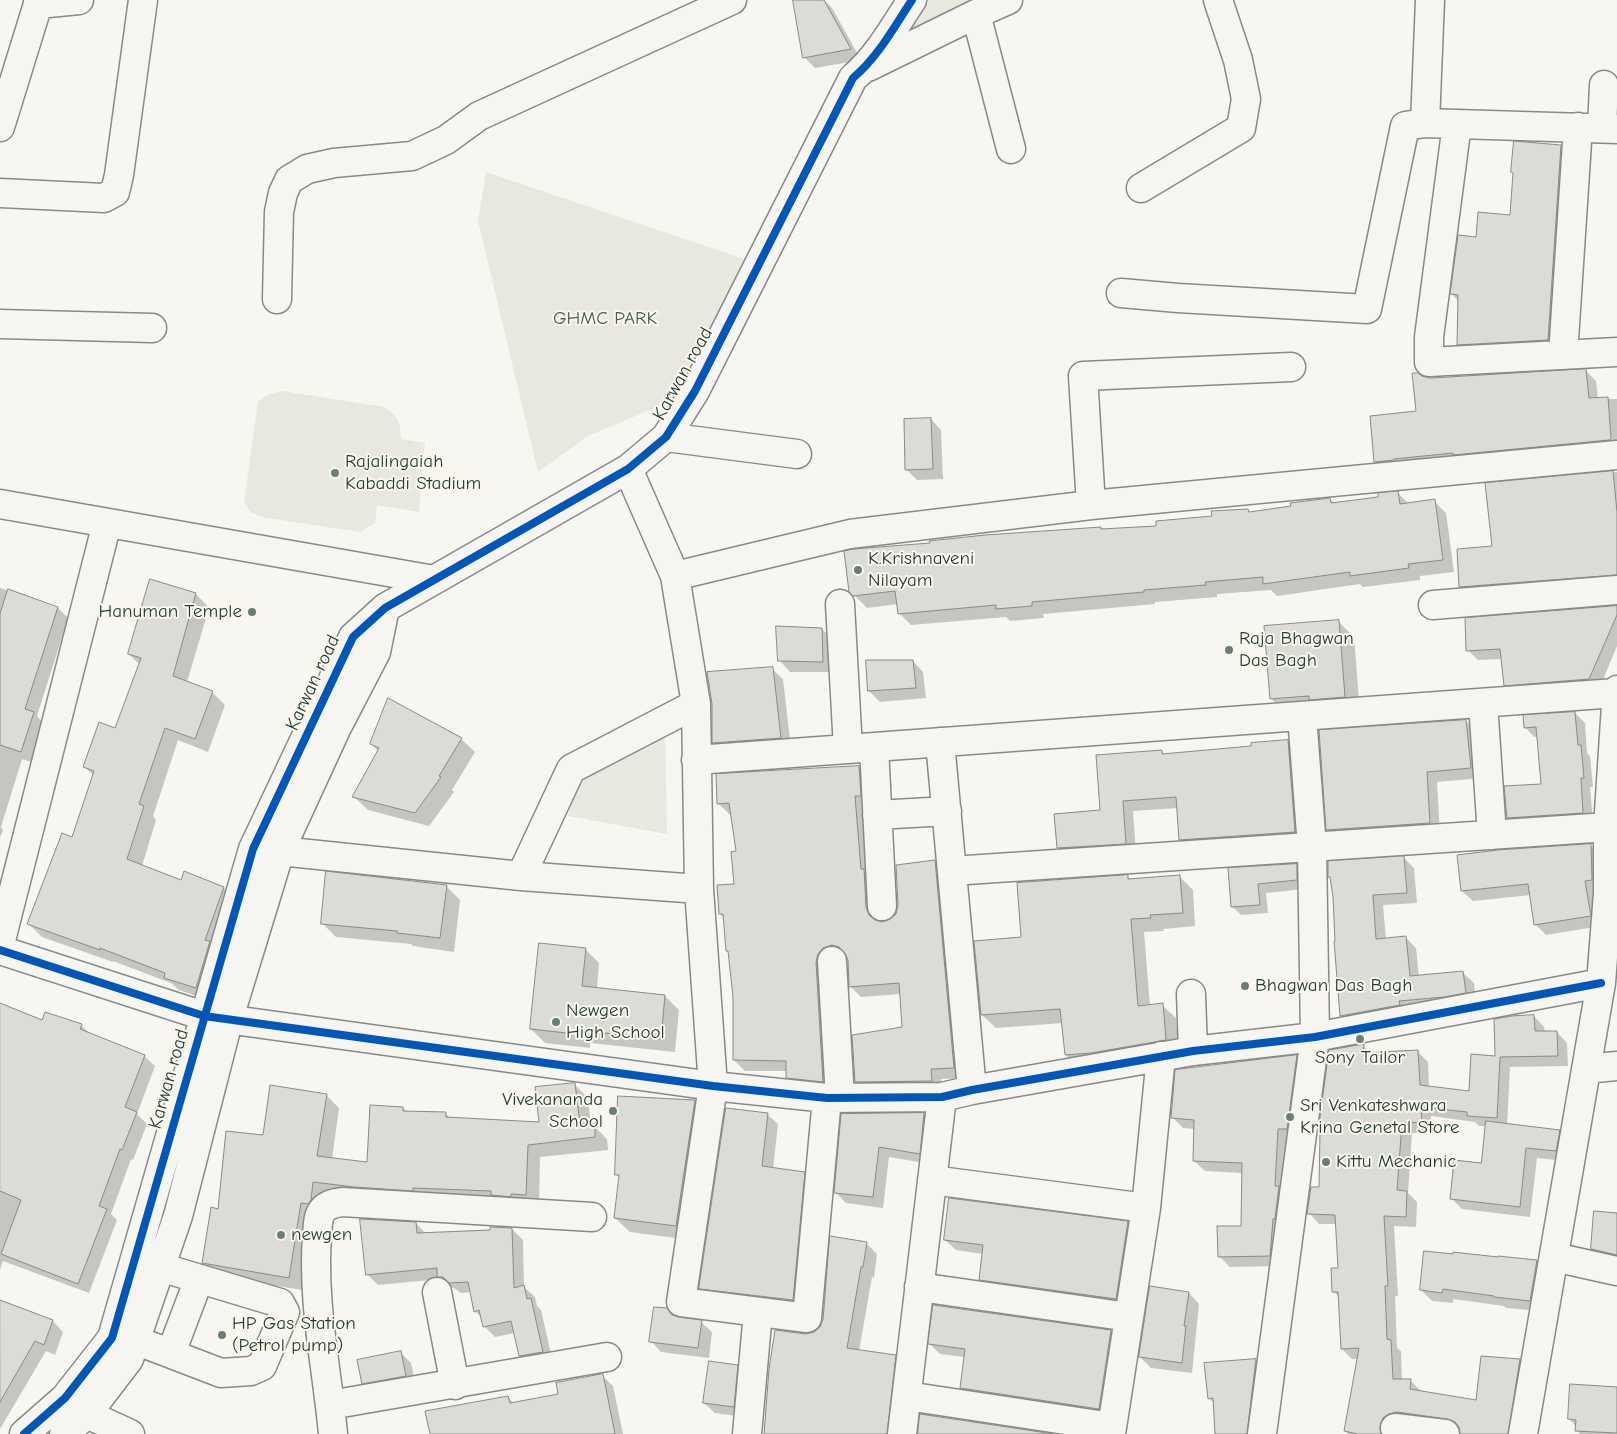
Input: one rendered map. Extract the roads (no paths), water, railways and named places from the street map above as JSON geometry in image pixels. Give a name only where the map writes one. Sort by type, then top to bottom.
[{"type":"street","points":[[0,126],[38,2],[79,0]]},
{"type":"street","points":[[0,193],[104,198],[115,192],[119,175],[143,0]]},
{"type":"street","points":[[277,299],[279,212],[283,193],[289,180],[306,169],[334,163],[412,156],[446,140],[479,116],[732,0]]},
{"type":"street","name":"Karwan road","points":[[64,1434],[87,1414],[129,1359],[178,1216],[217,1017],[254,849],[353,637],[385,608],[628,469],[666,437],[695,392],[853,78],[865,68],[912,0]]},
{"type":"street","points":[[865,68],[1008,0]]},
{"type":"street","points":[[1141,188],[1241,128],[1246,99],[1238,60],[1218,0]]},
{"type":"street","points":[[1425,123],[1430,0]]},
{"type":"street","points":[[976,14],[1011,149]]},
{"type":"street","points":[[1563,355],[1599,128],[1604,85]]},
{"type":"street","points":[[1121,293],[1367,309],[1405,126],[1425,123],[1599,128]]},
{"type":"street","points":[[1457,124],[1429,337],[1430,362],[1617,352]]},
{"type":"street","points":[[0,324],[152,328]]},
{"type":"street","points":[[1091,505],[1083,376],[1291,367]]},
{"type":"street","points":[[666,437],[797,454]]},
{"type":"street","points":[[675,576],[850,534],[1091,505],[1617,454]]},
{"type":"street","points":[[628,469],[675,576],[696,704],[699,889],[713,1086],[681,1302],[807,1318],[833,1098],[832,961]]},
{"type":"street","points":[[0,504],[434,580]]},
{"type":"street","points":[[0,944],[107,523]]},
{"type":"street","points":[[1433,605],[1617,590]]},
{"type":"street","points":[[840,604],[861,748],[878,815],[882,906]]},
{"type":"street","name":"Karwan road","points":[[24,1434],[65,1398],[112,1338],[217,1017],[280,851],[337,727],[376,652],[385,608]]},
{"type":"street","points":[[696,760],[1483,703],[1616,691],[1608,827],[1612,893],[1601,983],[1523,1434]]},
{"type":"street","points":[[1483,703],[1492,835]]},
{"type":"street","points":[[520,876],[571,769],[696,704]]},
{"type":"street","points":[[1262,1434],[1315,1037],[1312,847],[1302,716]]},
{"type":"street","points":[[940,742],[972,1090]]},
{"type":"street","points":[[878,815],[947,811]]},
{"type":"street","points":[[952,871],[1608,827]]},
{"type":"street","points":[[280,851],[520,876],[699,889]]},
{"type":"street","points":[[0,950],[217,1017],[713,1086],[833,1098],[942,1097],[1161,1056],[1315,1037],[1601,983]]},
{"type":"street","points":[[1191,994],[1193,1051]]},
{"type":"street","points":[[907,1396],[1112,1431],[1146,1208],[1161,1056]]},
{"type":"street","points":[[1586,1069],[1617,1066]]},
{"type":"street","points":[[902,1434],[942,1097]]},
{"type":"street","points":[[932,1180],[1146,1208]]},
{"type":"street","points":[[333,1434],[317,1306],[315,1266],[318,1219],[323,1210],[332,1203],[592,1216]]},
{"type":"street","points":[[1554,1257],[1617,1271]]},
{"type":"street","points":[[135,1340],[221,1372],[251,1371],[262,1366],[285,1312],[280,1304],[160,1267]]},
{"type":"street","points":[[171,1353],[199,1279]]},
{"type":"street","points":[[920,1287],[1130,1316]]},
{"type":"street","points":[[438,1292],[455,1385]]},
{"type":"street","points":[[747,1434],[758,1312]]},
{"type":"street","points":[[330,1406],[608,1357]]},
{"type":"street","points":[[65,1398],[87,1414],[130,1434]]},
{"type":"street","points":[[1395,1428],[1445,1434]]},
{"type":"place","name":"Rajalingaiah Kabaddi Stadium","points":[[335,473]]},
{"type":"place","name":"K.Krishnaveni Nilayam","points":[[858,570]]},
{"type":"place","name":"Hanuman Temple","points":[[252,612]]},
{"type":"place","name":"Raja Bhagwan Das Bagh","points":[[1229,650]]},
{"type":"place","name":"Bhagwan Das Bagh","points":[[1245,986]]},
{"type":"place","name":"Newgen High School","points":[[556,1022]]},
{"type":"place","name":"Sony Tailor","points":[[1360,1039]]},
{"type":"place","name":"Vivekananda School","points":[[613,1111]]},
{"type":"place","name":"Sri Venkateshwara Krina Genetal Store","points":[[1290,1117]]},
{"type":"place","name":"Kittu Mechanic","points":[[1326,1162]]},
{"type":"place","name":"newgen","points":[[281,1235]]},
{"type":"place","name":"HP Gas Station (Petrol pump)","points":[[222,1335]]},
{"type":"park label","name":"GHMC PARK","points":[[605,319]]}]
